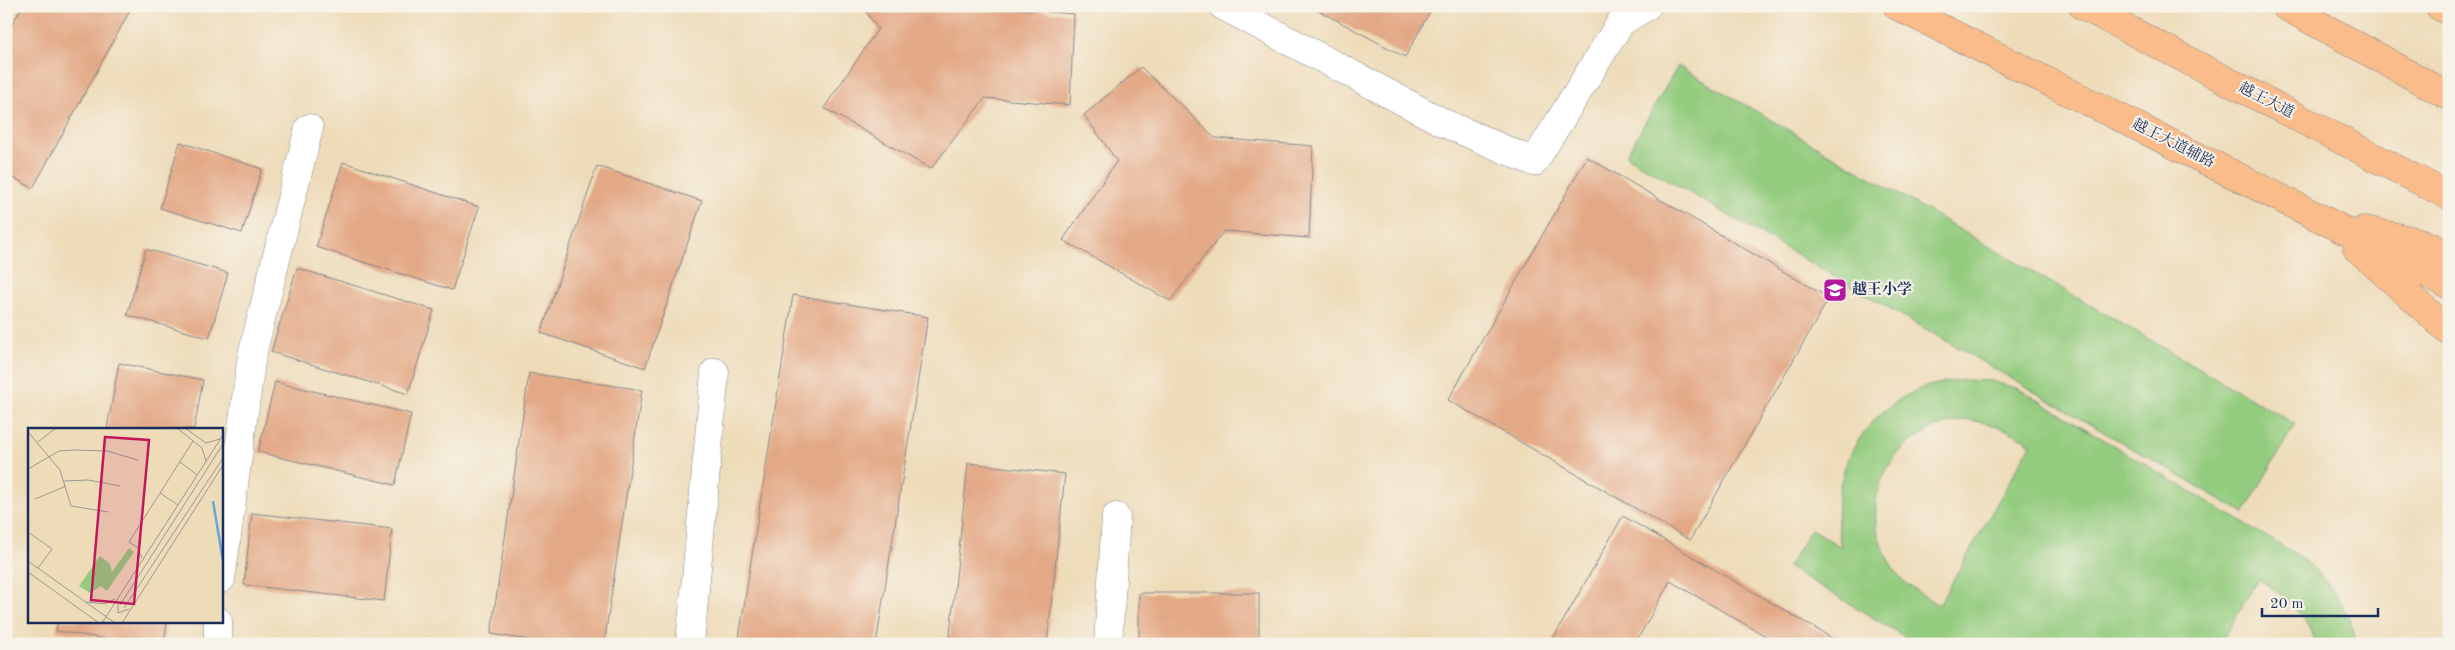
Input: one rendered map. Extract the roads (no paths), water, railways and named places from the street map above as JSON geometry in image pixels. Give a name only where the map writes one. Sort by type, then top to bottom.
[{"type":"main road","name":"越王大道辅路","points":[[1897,6],[2326,221],[2449,285]]},
{"type":"main road","name":"越王大道","points":[[2083,6],[2449,196]]},
{"type":"main road","points":[[2285,6],[2449,96]]},
{"type":"main road","points":[[2439,6],[2449,11]]},
{"type":"main road","points":[[2326,221],[2419,242],[2449,254]]},
{"type":"main road","points":[[2326,221],[2449,331]]},
{"type":"street","points":[[1223,6],[1444,123],[1534,162],[1621,22],[1646,6]]},
{"type":"street","points":[[222,572],[252,355],[309,128]]},
{"type":"street","points":[[690,644],[715,372]]},
{"type":"street","points":[[1108,644],[1116,517]]},
{"type":"street","points":[[218,622],[218,644]]},
{"type":"place","name":"越王小学","points":[[1835,290]]}]
